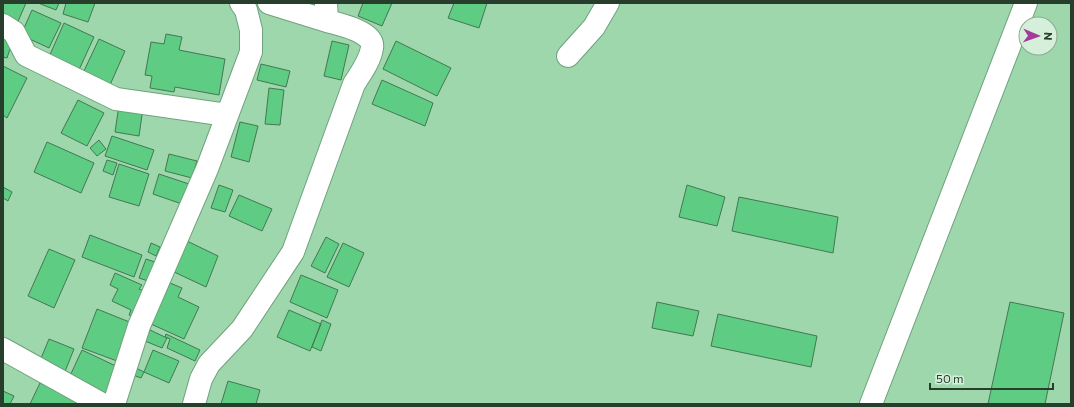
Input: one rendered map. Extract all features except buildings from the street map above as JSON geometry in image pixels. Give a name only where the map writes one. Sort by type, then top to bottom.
[{"type":"street","points":[[114,404],[139,326],[207,168],[251,52],[250,30],[246,10],[241,3]]},
{"type":"street","points":[[194,404],[201,379],[209,364],[242,329],[293,252],[354,84],[368,60],[373,46],[369,37],[327,12],[269,3]]},
{"type":"street","points":[[568,56],[594,27],[608,3]]},
{"type":"street","points":[[871,404],[1023,4]]},
{"type":"street","points":[[3,25],[14,32],[26,56],[116,99],[227,115]]},
{"type":"street","points":[[3,348],[102,404]]}]
